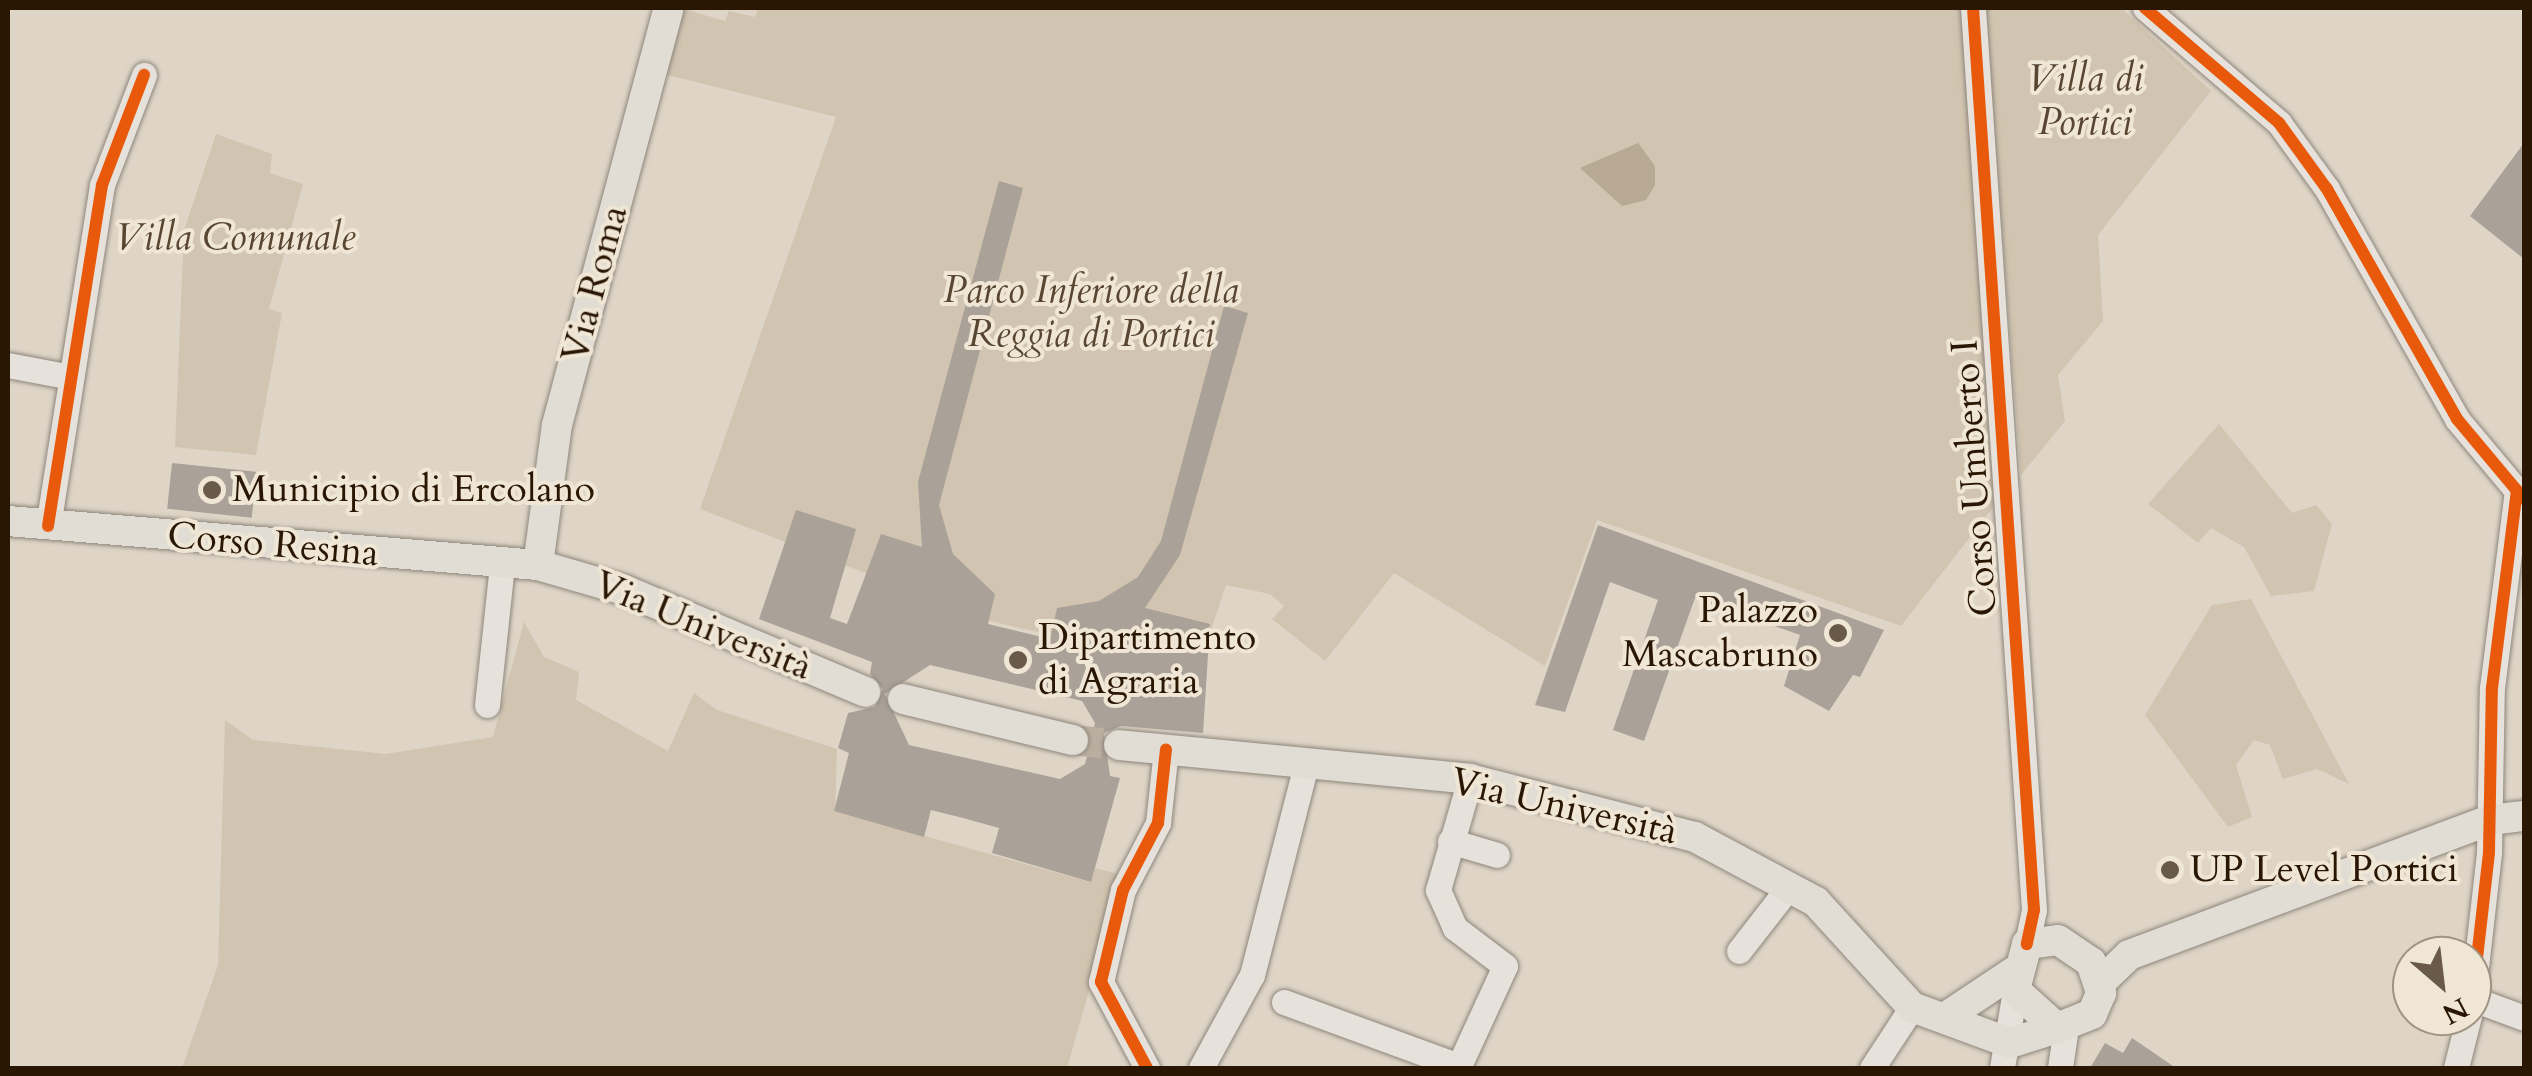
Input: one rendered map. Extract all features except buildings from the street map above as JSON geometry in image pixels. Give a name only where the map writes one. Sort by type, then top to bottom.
[{"type":"main road","name":"Via Roma","points":[[538,565],[557,424],[670,8]]},
{"type":"main road","name":"Corso Resina","points":[[8,521],[538,565]]},
{"type":"main road","name":"Via Università","points":[[538,565],[624,590],[865,692]]},
{"type":"main road","points":[[903,699],[1073,740]]},
{"type":"main road","name":"Via Università","points":[[1119,745],[1470,779],[1695,837],[1816,902],[1912,1006]]},
{"type":"main road","points":[[1949,1015],[2027,961],[2085,955],[2129,956],[2490,820],[2524,816]]},
{"type":"main road","points":[[2085,955],[2100,983]]},
{"type":"main road","points":[[1912,1006],[1949,1015],[2006,1056],[2092,1014],[2100,983],[2129,956]]},
{"type":"main road","points":[[2027,961],[2062,1028]]},
{"type":"street","name":"Corso Umberto I","points":[[1973,8],[2034,910],[2006,1056]]},
{"type":"street","points":[[2145,8],[2279,123],[2327,189],[2457,418],[2521,495],[2492,688],[2490,820],[2478,936]]},
{"type":"street","points":[[48,526],[102,184],[144,75]]},
{"type":"street","points":[[8,365],[71,377]]},
{"type":"street","points":[[487,705],[502,565]]},
{"type":"street","points":[[1147,1068],[1101,982],[1123,890],[1158,823],[1166,748]]},
{"type":"street","points":[[1201,1068],[1252,975],[1306,764]]},
{"type":"street","points":[[1284,1002],[1458,1067],[1505,966],[1450,916],[1438,890],[1470,779]]},
{"type":"street","points":[[1450,840],[1496,855]]},
{"type":"street","points":[[1739,951],[1788,888]]},
{"type":"street","points":[[1872,1068],[1912,1006]]},
{"type":"street","points":[[2492,1007],[2524,1018]]},
{"type":"street","points":[[2060,1068],[2062,1028]]},
{"type":"street","points":[[2456,1068],[2464,1036]]},
{"type":"green space","name":"Parco Inferiore della Reggia di Portici","points":[[681,8],[725,21],[729,11],[755,17],[758,8],[1966,8],[1994,506],[1901,626],[1597,520],[1545,666],[1394,573],[1325,661],[1272,619],[1284,606],[1270,594],[1226,585],[1209,636],[1120,629],[1116,650],[929,607],[930,598],[700,509],[836,117],[664,74]]},
{"type":"green space","name":"Villa di Portici","points":[[1985,8],[2121,8],[2211,91],[2098,235],[2103,321],[2058,375],[2065,421],[2021,475]]},
{"type":"green space","name":"Villa Comunale","points":[[216,134],[272,154],[270,173],[303,184],[269,309],[282,313],[256,455],[175,447],[184,230]]},
{"type":"green space","points":[[2219,424],[2292,513],[2316,505],[2332,524],[2314,591],[2271,596],[2244,547],[2211,528],[2198,543],[2148,504]]},
{"type":"green space","points":[[2251,599],[2349,784],[2317,769],[2283,779],[2270,745],[2254,740],[2236,765],[2252,817],[2228,827],[2145,715],[2212,605]]},
{"type":"green space","points":[[524,622],[544,657],[579,672],[576,700],[668,751],[694,693],[717,710],[837,749],[835,811],[1090,882],[1095,868],[1122,875],[1067,1068],[182,1068],[218,965],[225,720],[253,740],[385,754],[493,737]]},
{"type":"shaded area","points":[[1638,143],[1655,166],[1655,185],[1646,200],[1622,206],[1580,168]]},
{"type":"tunnel","points":[[1073,740],[1119,745]]},
{"type":"cycle path","points":[[1973,8],[2034,910],[2027,944]]},
{"type":"cycle path","points":[[2145,8],[2279,123],[2327,189],[2457,419],[2524,499]]},
{"type":"cycle path","points":[[48,526],[102,185],[144,75]]},
{"type":"cycle path","points":[[2479,936],[2489,852],[2492,688],[2517,491]]},
{"type":"cycle path","points":[[1147,1068],[1101,982],[1123,890],[1158,823],[1166,749]]},
{"type":"place","name":"Municipio di Ercolano","points":[[212,490]]},
{"type":"place","name":"Palazzo Mascabruno","points":[[1838,633]]},
{"type":"place","name":"Dipartimento di Agraria","points":[[1018,660]]},
{"type":"place","name":"UP Level Portici","points":[[2170,870]]}]
